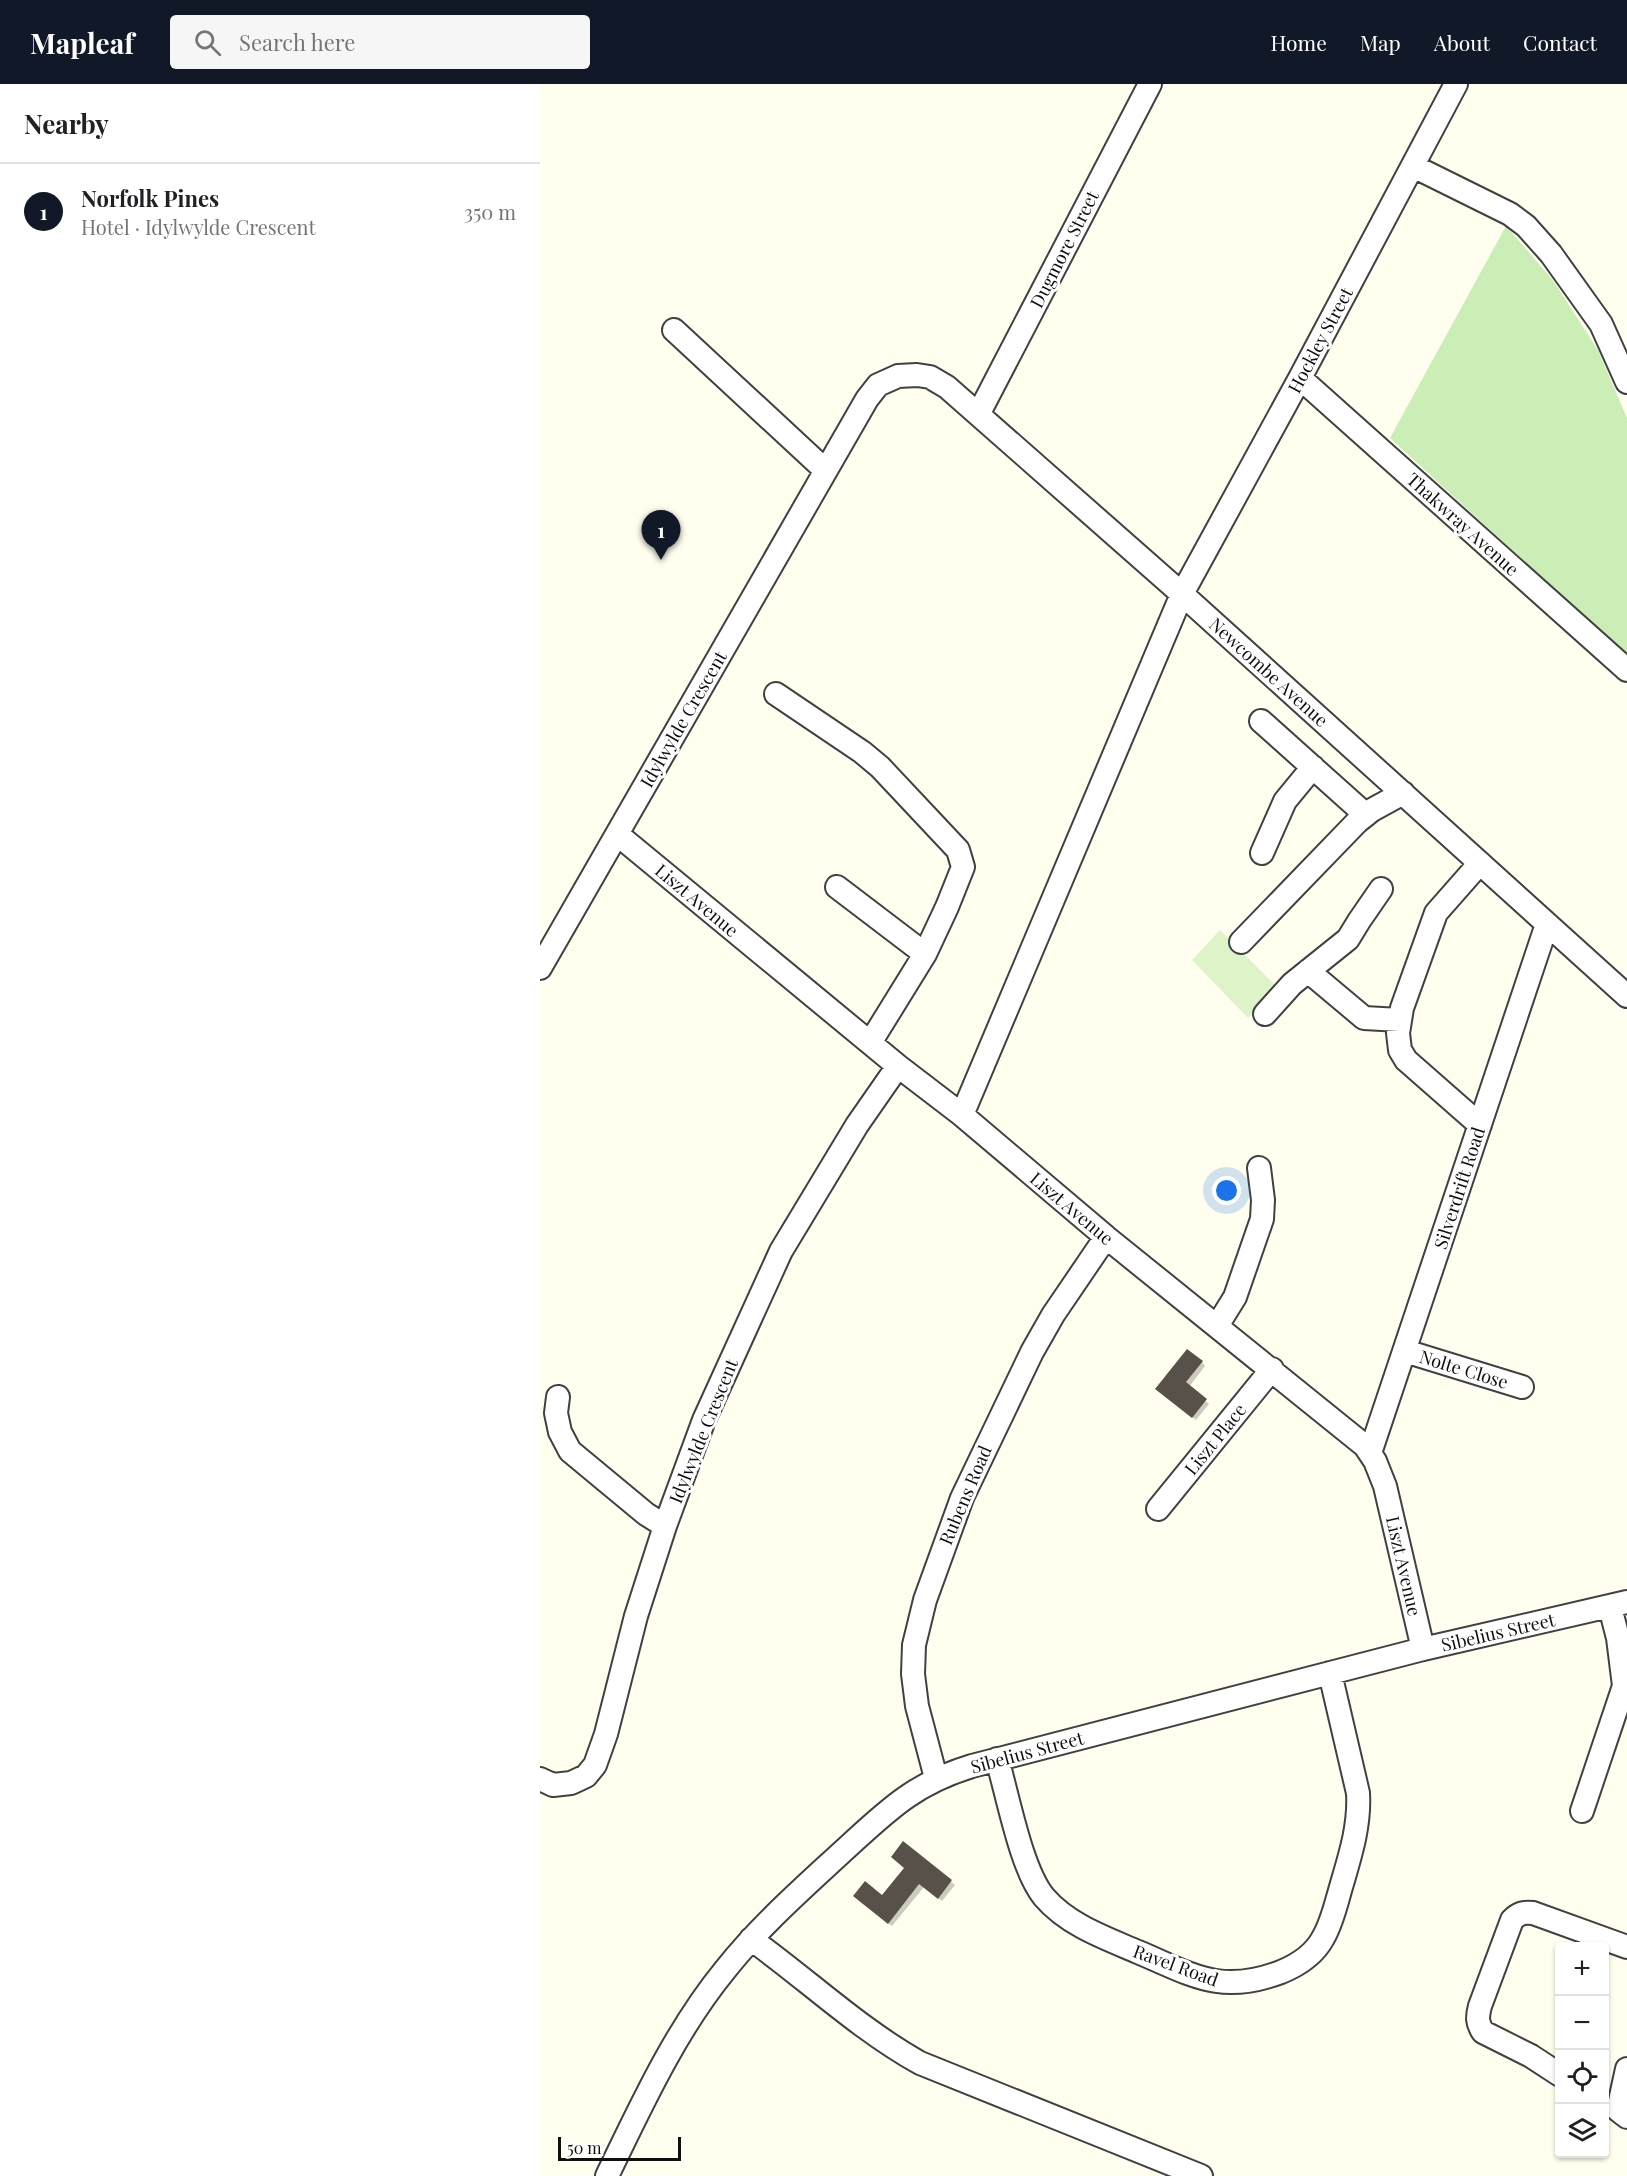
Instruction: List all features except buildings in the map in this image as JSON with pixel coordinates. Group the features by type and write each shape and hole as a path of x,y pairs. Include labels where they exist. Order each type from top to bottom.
{"street":[{"name":"Dugmore Street","path":"978,414 1150,84"},
{"name":"Hockley Street","path":"962,1115 1182,594 1456,84"},
{"path":"1413,166 1510,214 1526,226 1551,254 1601,324 1627,382"},
{"path":"674,330 825,471"},
{"name":"Newcombe Avenue","path":"898,376 930,377 947,387 1182,594 1627,996"},
{"name":"Idylwylde Crescent","path":"540,968 867,399 878,385 898,376"},
{"name":"Thakwray Avenue","path":"1300,378 1627,670"},
{"path":"776,694 862,752 880,767 961,855 962,874 925,954 870,1043"},
{"path":"1261,721 1366,815"},
{"path":"1262,853 1285,801 1313,767"},
{"path":"1241,942 1366,815 1403,793"},
{"name":"Liszt Avenue","path":"617,834 898,1066 962,1115 1106,1237 1359,1441 1370,1453 1378,1468 1387,1495 1423,1649"},
{"path":"1480,863 1436,913 1402,1008 1398,1033 1400,1050 1406,1060 1480,1125"},
{"path":"837,887 925,954"},
{"path":"1265,1014 1292,984 1348,939 1381,889"},
{"name":"Silverdrift Road","path":"1370,1453 1547,924"},
{"path":"1308,971 1364,1018 1400,1020"},
{"name":"Idylwylde Crescent","path":"540,1779 553,1785 571,1783 586,1776 595,1765 606,1734 636,1616 665,1526 704,1420 781,1251 857,1125 898,1066"},
{"path":"1217,1326 1235,1297 1262,1219 1263,1200 1259,1168"},
{"name":"Rubens Road","path":"936,1778 917,1706 913,1674 914,1645 927,1591 962,1498 1032,1352 1053,1315 1106,1237"},
{"name":"Nolte Close","path":"1405,1351 1522,1387"},
{"name":"Liszt Place","path":"1158,1509 1272,1369"},
{"path":"558,1396 556,1413 560,1432 570,1451 646,1514 665,1526"},
{"path":"1582,1811 1624,1686 1618,1638 1618,1604"},
{"name":"Sibelius Street","path":"607,2176 655,2082 694,2014 725,1970 751,1939 888,1810 911,1792 936,1778 997,1759 1423,1649 1618,1604"},
{"name":"Ravel Road","path":"997,1759 1027,1864 1038,1887 1053,1906 1070,1920 1093,1933 1188,1973 1225,1983 1256,1980 1294,1966 1307,1957 1319,1944 1332,1918 1354,1843 1359,1811 1358,1793 1330,1673"},
{"path":"1555,2073 1531,2056 1483,2032 1478,2026 1480,2006 1512,1920 1525,1912 1533,1913 1627,1947"},
{"path":"751,1939 793,1969 881,2039 920,2063 1200,2176"},
{"path":"1617,2110 1627,2069"}],"green space":[{"path":"1506,226 1552,279 1598,350 1627,418 1627,656 1390,438"},
{"path":"1220,930 1278,988 1248,1018 1192,960"}],"place":[{"name":"Norfolk Pines","path":"661,560"}]}
